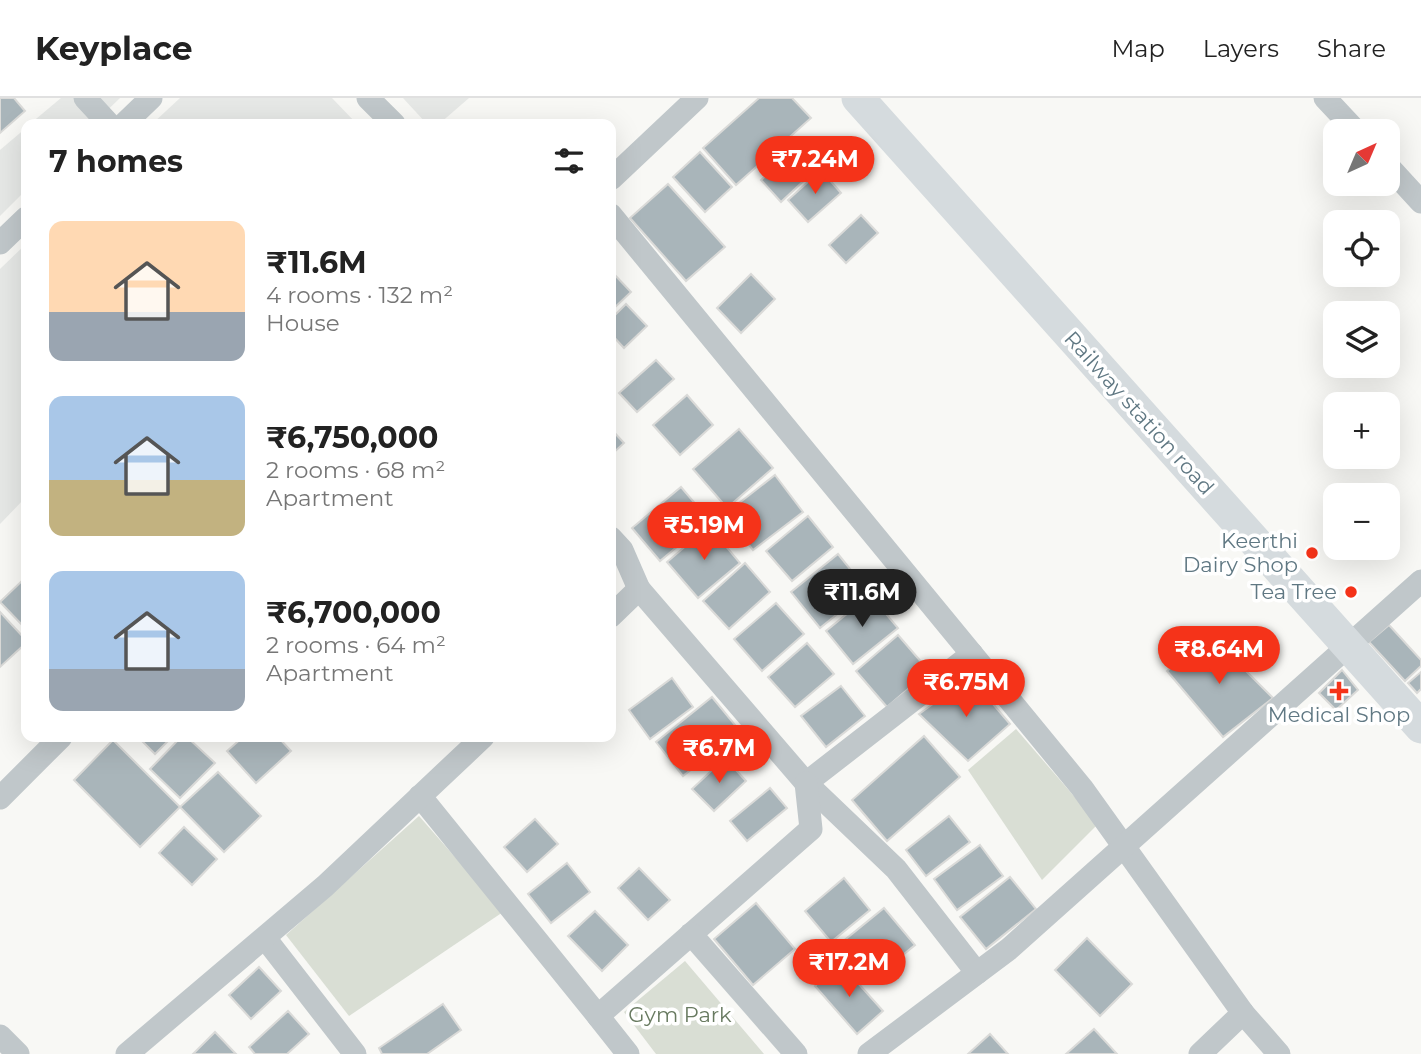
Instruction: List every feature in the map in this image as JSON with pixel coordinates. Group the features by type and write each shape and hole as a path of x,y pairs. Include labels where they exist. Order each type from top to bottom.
{"street":[{"path":"85,98 104,119"},
{"path":"129,119 151,98"},
{"path":"368,98 389,119"},
{"path":"616,174 697,98"},
{"name":"Railway station road","path":"858,98 1421,727"},
{"path":"1325,98 1345,119"},
{"path":"1400,179 1421,202"},
{"path":"616,221 1082,788 1243,1013 1279,1054"},
{"path":"0,243 21,223"},
{"path":"616,543 622,550 639,589 806,783 896,869 977,973"},
{"path":"869,1054 1009,949 1421,581"},
{"path":"616,611 639,589"},
{"path":"806,783 972,654"},
{"path":"0,798 56,742"},
{"path":"127,1054 325,886 478,742"},
{"path":"598,1016 811,829 806,783"},
{"path":"420,796 628,1054"},
{"path":"691,934 796,1054"},
{"path":"264,938 355,1054"},
{"path":"1200,1054 1243,1013"},
{"path":"0,1036 18,1054"}],"shaded area":[{"path":"61,98 120,98 98,119 36,119"},
{"path":"180,98 332,98 352,119 157,119"},
{"path":"403,98 469,98 445,119 422,119"},
{"path":"21,132 21,195 0,216 0,150"},
{"path":"21,249 21,502 0,524 0,269"}],"green space":[{"path":"1016,729 1098,824 1042,880 968,770"},
{"path":"419,816 503,912 349,1016 286,935"},
{"name":"Gym Park","path":"685,961 764,1054 656,1054 624,1012"}],"building":[{"path":"0,98 14,98 25,111 0,133"},
{"path":"759,98 792,98 811,118 736,185 703,148"},
{"path":"700,152 732,187 705,212 673,177"},
{"path":"791,153 811,174 781,202 761,180"},
{"path":"821,170 841,193 808,222 788,200"},
{"path":"668,184 725,247 686,281 630,218"},
{"path":"861,215 878,233 846,263 829,245"},
{"path":"751,274 775,299 741,333 717,308"},
{"path":"616,276 631,292 616,306"},
{"path":"626,304 647,326 624,348 616,339 616,314"},
{"path":"656,360 674,379 637,412 619,393"},
{"path":"687,395 713,425 680,455 653,425"},
{"path":"739,429 773,468 727,508 693,469"},
{"path":"616,434 624,443 616,450"},
{"path":"775,475 803,512 753,550 725,514"},
{"path":"681,487 709,520 660,561 632,528"},
{"path":"808,516 833,547 792,581 766,551"},
{"path":"709,526 740,563 698,598 667,562"},
{"path":"838,554 867,590 820,628 791,592"},
{"path":"745,563 770,592 729,629 703,601"},
{"path":"21,582 21,624 0,602"},
{"path":"870,595 898,628 853,664 826,631"},
{"path":"776,603 804,634 762,671 734,639"},
{"path":"0,612 21,635 21,648 0,667"},
{"path":"1389,625 1421,660 1421,666 1405,681 1369,642"},
{"path":"898,635 929,671 887,707 856,671"},
{"path":"1210,635 1273,698 1223,737 1167,671"},
{"path":"807,643 834,674 795,707 768,677"},
{"name":"Medical Shop","path":"1342,670 1358,690 1336,710 1319,693"},
{"path":"1421,672 1421,689 1417,693 1408,683"},
{"path":"970,677 1010,724 968,761 919,714"},
{"path":"672,678 693,707 650,739 629,710"},
{"path":"841,686 865,716 826,747 801,716"},
{"path":"712,697 740,731 683,776 656,742"},
{"path":"924,736 960,777 887,841 852,800"},
{"path":"111,742 115,742 180,807 140,847 74,780"},
{"path":"143,742 167,742 155,754"},
{"path":"176,742 192,742 215,763 180,798 150,769"},
{"path":"237,742 283,742 291,751 256,783 227,751"},
{"path":"725,758 746,781 714,811 692,789"},
{"path":"218,772 261,816 224,852 180,807"},
{"path":"770,788 787,808 747,841 730,821"},
{"path":"949,816 970,842 926,876 906,850"},
{"path":"535,819 558,844 527,872 504,847"},
{"path":"184,827 217,859 192,885 159,853"},
{"path":"980,845 1003,876 957,910 934,879"},
{"path":"567,863 590,892 551,923 528,894"},
{"path":"639,868 670,900 648,920 618,888"},
{"path":"1010,877 1036,909 986,949 960,917"},
{"path":"844,878 870,910 831,942 805,911"},
{"path":"756,903 795,949 753,985 714,939"},
{"path":"884,908 915,945 872,980 841,943"},
{"path":"595,911 628,945 602,971 568,936"},
{"path":"1087,938 1132,984 1100,1016 1055,970"},
{"path":"840,963 883,1011 857,1034 815,986"},
{"path":"259,967 281,991 251,1019 229,995"},
{"path":"443,1004 461,1030 427,1054 382,1054 379,1048"},
{"path":"288,1011 309,1034 287,1054 255,1054 249,1047"},
{"path":"1094,1029 1117,1054 1066,1054"},
{"path":"215,1032 236,1054 193,1054"},
{"path":"990,1034 1008,1054 968,1054"}],"place":[{"name":"Keerthi Dairy Shop","path":"1312,553"},
{"name":"Tea Tree","path":"1351,592"},
{"name":"Medical Shop","path":"1339,691"}]}
